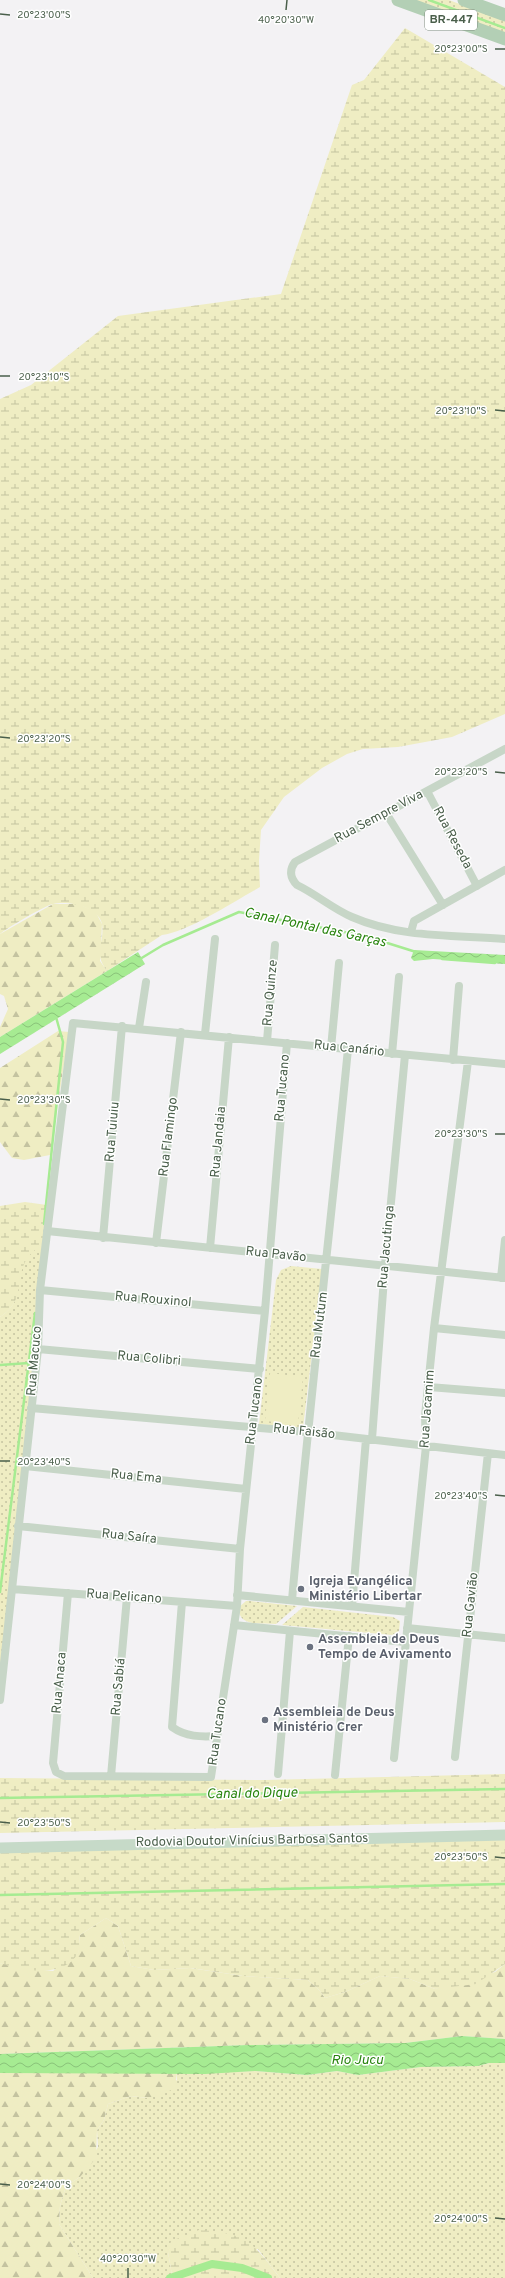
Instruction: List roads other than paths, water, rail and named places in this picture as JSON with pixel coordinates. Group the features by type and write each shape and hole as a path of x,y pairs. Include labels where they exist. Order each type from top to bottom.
{"main road":[{"name":"BR-447","path":"398,0 505,40"},
{"name":"BR-447","path":"464,0 505,15"},
{"name":"Rodovia Doutor Vinícius Barbosa Santos","path":"0,1848 505,1835"}],"street":[{"name":"Rua Sempre Viva","path":"411,932 384,929 351,917 297,885 291,875 291,868 295,862 505,749"},
{"name":"Rua Reseda","path":"426,791 477,886"},
{"path":"386,813 443,905"},
{"path":"505,870 414,921 411,932 505,939"},
{"path":"205,1034 215,939"},
{"name":"Rua Quinze","path":"267,1041 275,945"},
{"path":"331,1048 339,963"},
{"path":"392,1054 399,977"},
{"path":"139,1028 146,982"},
{"path":"452,1060 458,986"},
{"name":"Rua Canário","path":"73,1023 122,1026 331,1048 505,1064"},
{"name":"Rua Macuco","path":"0,1700 38,1349 40,1290 73,1023"},
{"name":"Rua Tuiuiu","path":"104,1238 122,1026"},
{"name":"Rua Flamingo","path":"156,1243 181,1032"},
{"name":"Rua Jandaia","path":"210,1248 229,1037"},
{"name":"Rua Tucano","path":"111,1776 211,1777 237,1606 240,1548 252,1427 266,1310 269,1255 287,1043"},
{"name":"Rua Mutum","path":"292,1600 307,1432 328,1261 348,1049"},
{"name":"Rua Jacutinga","path":"352,1606 405,1055"},
{"name":"Rua Jacamim","path":"394,1758 426,1446 424,1430 440,1271 468,1061"},
{"name":"Rua Pavão","path":"47,1230 104,1238 503,1278"},
{"path":"503,1278 505,1240"},
{"name":"Rua Rouxinol","path":"40,1290 266,1310"},
{"path":"434,1328 505,1335"},
{"name":"Rua Colibri","path":"38,1349 260,1370"},
{"path":"429,1387 505,1393"},
{"name":"Rua Faisão","path":"31,1408 307,1432 505,1455"},
{"name":"Rua Gavião","path":"455,1757 488,1453"},
{"name":"Rua Ema","path":"25,1466 246,1489"},
{"name":"Rua Saíra","path":"18,1526 240,1548"},
{"name":"Rua Pelicano","path":"12,1589 237,1606"},
{"name":"Rua Anaca","path":"68,1593 52,1763 56,1772 64,1776 111,1776"},
{"path":"237,1595 408,1612"},
{"name":"Rua Sabiá","path":"111,1776 127,1597"},
{"path":"182,1602 172,1727 178,1732 199,1738 217,1736"},
{"path":"234,1625 405,1642"},
{"path":"407,1628 505,1638"},
{"path":"278,1774 290,1630"},
{"path":"335,1775 349,1636"}],"water":[{"path":"414,950 505,955 505,964 433,959 414,961 411,958"},
{"path":"138,952 145,964 0,1054 0,1037"},
{"name":"Rio Jucu","path":"462,2036 505,2039 505,2063 489,2063 478,2066 421,2067 358,2075 337,2071 307,2075 255,2071 205,2074 0,2073 0,2054 248,2045 405,2043"}],"waterway":[{"path":"429,0 505,28"},
{"name":"Canal Pontal das Garças","path":"140,959 163,945 239,912 365,936 416,952"},
{"name":"Canal Pontal das Garças","path":"442,959 495,963"},
{"path":"44,1224 63,1042 56,1017"},
{"path":"0,1592 35,1313"},
{"path":"0,1365 29,1363"},
{"name":"Canal do Dique","path":"0,1798 505,1789"},
{"path":"0,1895 505,1884"},
{"path":"170,2278 212,2264 242,2268 268,2278"}],"place":[{"name":"Igreja Evangélica Ministério Libertar","path":"301,1589"},
{"name":"Assembleia de Deus Tempo de Avivamento","path":"310,1647"},
{"name":"Assembleia de Deus Ministério Crer","path":"265,1720"}]}
